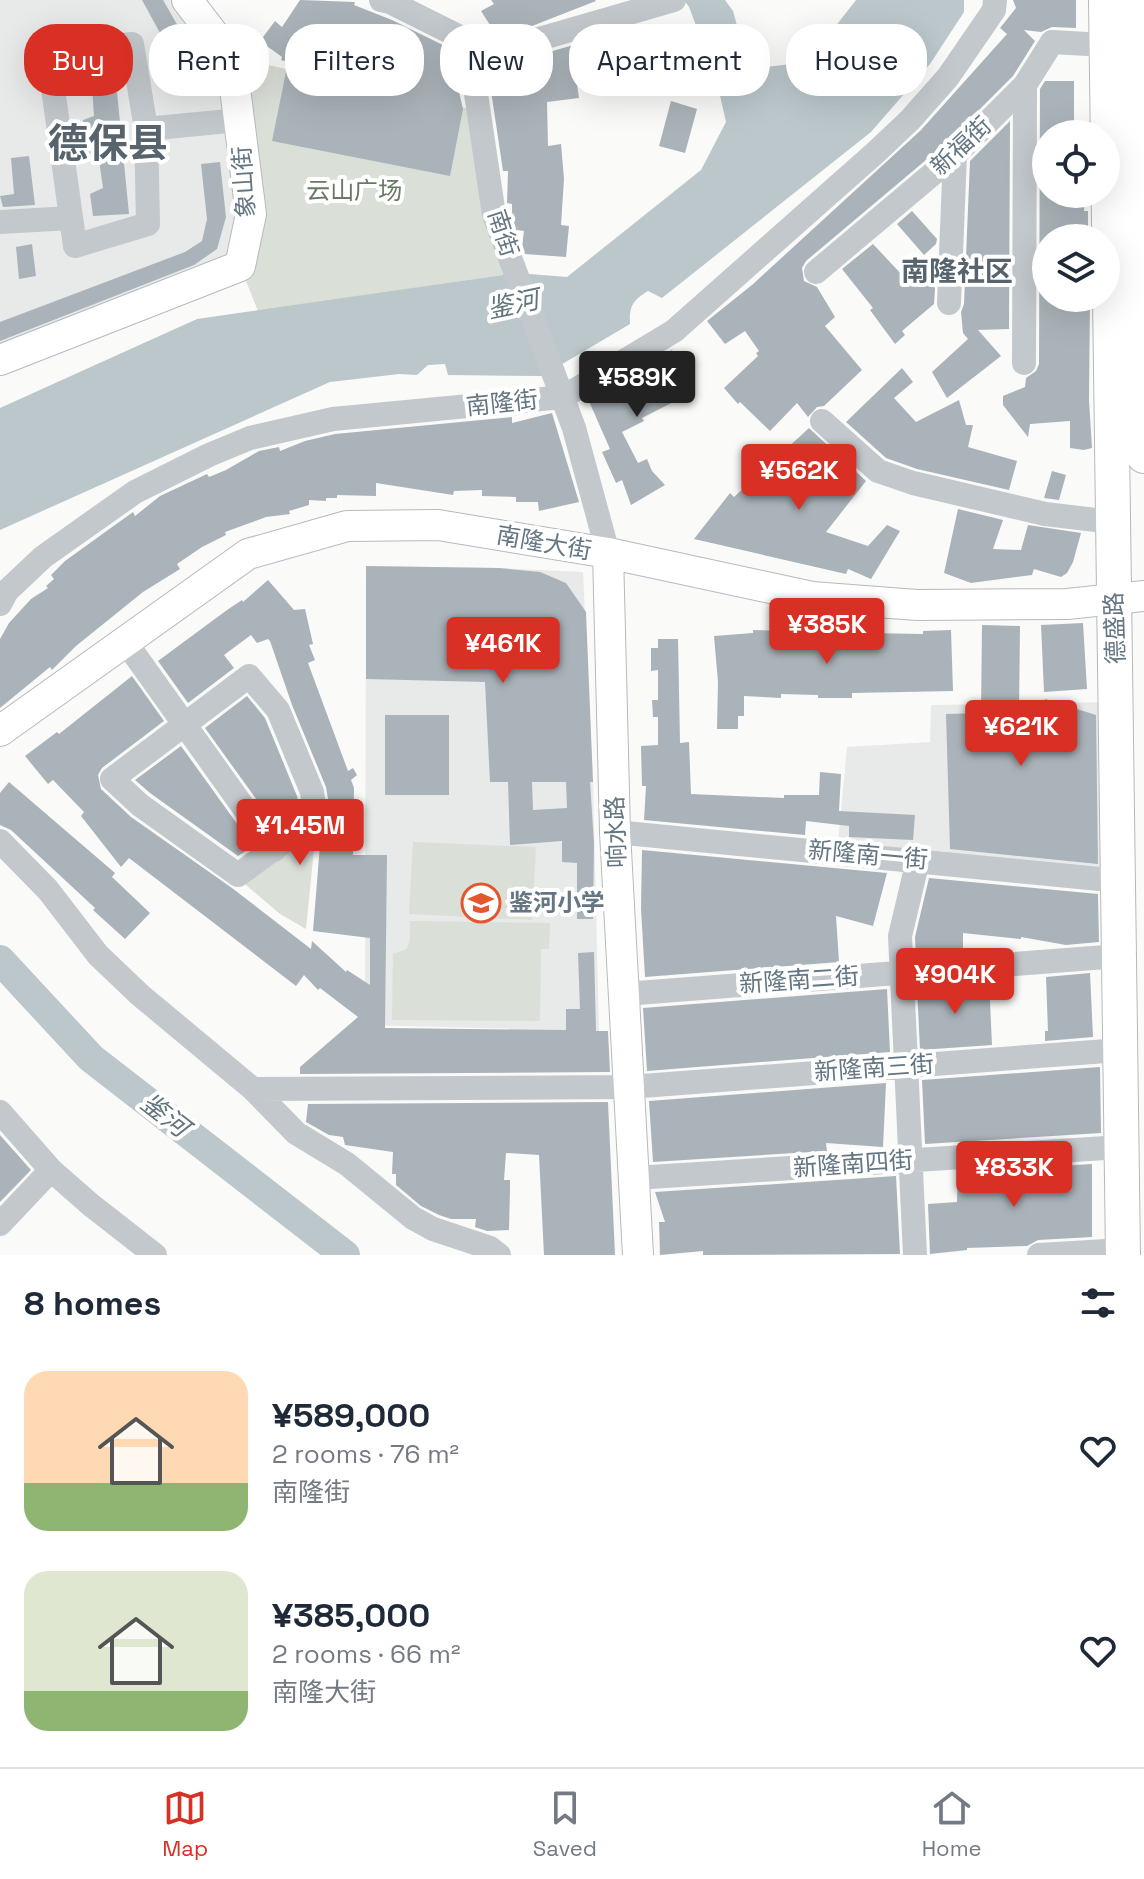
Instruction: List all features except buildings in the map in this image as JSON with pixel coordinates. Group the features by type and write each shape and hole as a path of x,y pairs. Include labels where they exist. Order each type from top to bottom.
{"highway":[{"name":"德盛路","path":"1106,0 1130,46 1113,522 1129,597 1119,956 1123,1253"},
{"path":"1138,0 1130,46 1144,456"}],"main road":[{"name":"象山街","path":"0,360 240,266 251,214 231,57 187,0"},
{"name":"南隆大街","path":"0,731 248,554 347,526 438,525 608,553 827,598 917,605 1067,604 1129,597"},
{"name":"响水路","path":"608,553 615,832 638,1255"}],"street":[{"name":"南街","path":"381,0 440,27"},
{"path":"553,35 674,0"},
{"name":"南隆街","path":"0,604 7,591 43,557 135,492 250,438 333,419 563,397 674,331 910,120 948,77 994,10 995,0"},
{"name":"新福街","path":"816,272 955,155 1025,85 1052,42 1130,46"},
{"path":"132,44 146,129 148,224 75,246 71,218 48,53 132,44"},
{"path":"1024,363 1025,85"},
{"name":"南街","path":"476,96 494,215 574,428 608,553"},
{"path":"146,129 239,120"},
{"path":"949,303 955,155"},
{"path":"0,222 71,218"},
{"path":"822,421 878,471 913,483 1045,514 1113,522"},
{"path":"125,641 274,850"},
{"path":"249,676 278,710 312,792 316,818 238,875 140,805 112,779 185,724 249,676"},
{"name":"新隆南一街","path":"615,832 1120,881"},
{"path":"0,841 48,890 98,955 140,995 253,1089 296,1133 347,1164 413,1218 433,1229 490,1248 499,1255"},
{"path":"915,1255 900,936 918,860"},
{"name":"新隆南二街","path":"624,994 1119,956"},
{"name":"新隆南三街","path":"253,1089 629,1087 1120,1050"},
{"path":"0,1112 51,1170 155,1255"},
{"name":"新隆南四街","path":"634,1178 1121,1147"},
{"path":"5,1208 51,1170"},
{"path":"1039,1255 1123,1253"}],"shaded area":[{"path":"0,0 187,0 206,24 149,24 149,96 236,96 251,214 231,269 0,360"},
{"name":"鉴河小学","path":"366,566 583,572 593,782 599,1031 365,1025"},
{"path":"1109,702 1111,872 838,843 847,747 930,742 931,705"}],"green space":[{"name":"云山广场","path":"269,65 285,69 285,96 410,96 479,111 517,273 258,311 240,266 233,96 269,96"},
{"path":"316,829 306,929 280,914 246,885 248,878"},
{"path":"413,842 536,847 532,920 409,914"},
{"path":"410,921 550,923 549,949 541,949 540,1021 392,1020 393,954 407,949"}],"water":[{"path":"684,0 725,0 733,11 737,24 695,24"},
{"path":"856,0 964,0 964,12 927,67 927,24 837,24"},
{"path":"786,65 786,96 902,96 871,132 662,298 648,291 639,297 631,308 630,324 542,376 448,375 445,364 428,365 417,375 399,374 330,382 0,530 0,408 197,319 517,273 567,277 701,170 726,122 720,96 770,96 770,66"}],"waterway":[{"name":"鉴河","path":"0,960 91,1058 345,1255"}],"place":[{"name":"鉴河小学","path":"481,903"}],"district":[{"name":"德保县","path":"108,143"},
{"name":"南隆社区","path":"957,271"}]}
